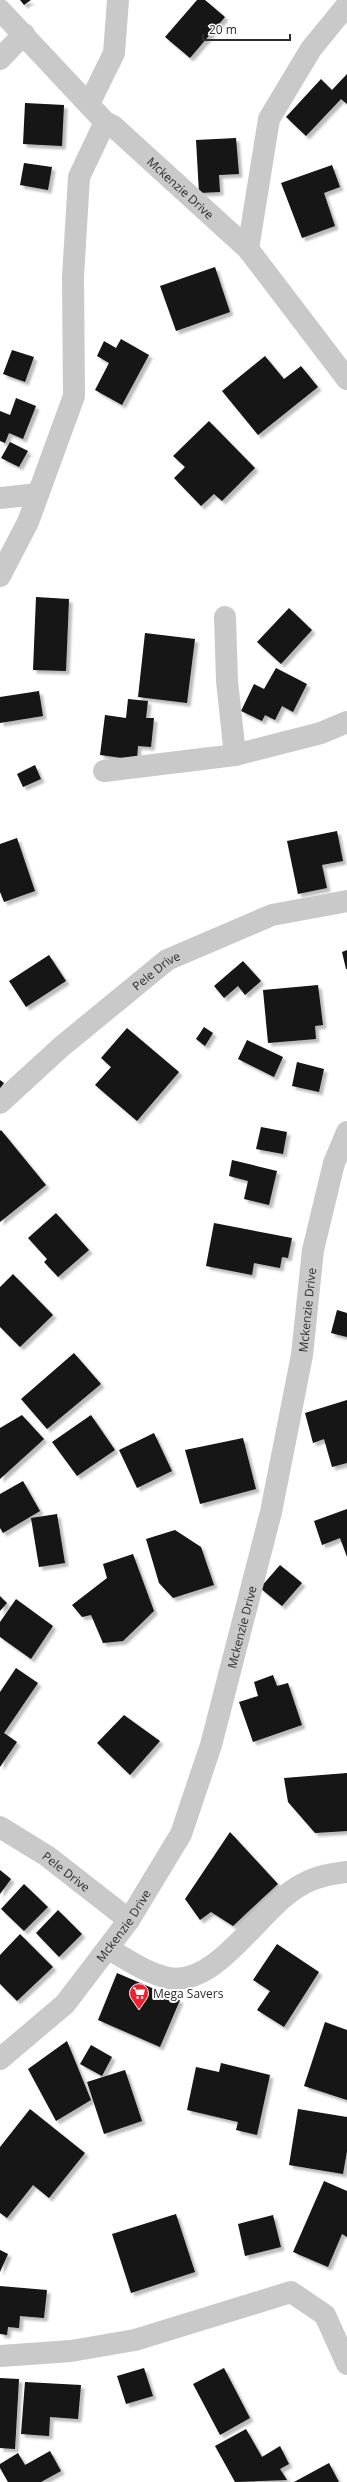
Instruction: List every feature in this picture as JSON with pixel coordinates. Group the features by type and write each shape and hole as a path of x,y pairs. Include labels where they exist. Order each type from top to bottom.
{"street":[{"path":"90,104 114,53 118,0"},
{"path":"248,249 269,119 311,49 347,5"},
{"name":"Mckenzie Drive","path":"0,10 90,104 105,122 113,126 248,249 344,370"},
{"path":"0,59 24,34"},
{"path":"0,576 28,522 74,396 73,277 79,177 105,122"},
{"path":"0,498 38,494"},
{"path":"225,617 227,681 235,755"},
{"path":"104,771 235,755 320,733 347,722"},
{"name":"Pele Drive","path":"0,1103 61,1047 167,960 272,914 347,901"},
{"name":"Mckenzie Drive","path":"0,2059 65,2004 109,1949 129,1920 181,1834 211,1745 271,1512 302,1356 313,1250 334,1164 347,1132"},
{"name":"Pele Drive","path":"0,1827 47,1856 129,1920"},
{"path":"109,1949 153,1973 171,1978 189,1978 206,1970 220,1959 282,1897 302,1884 325,1875 347,1872"},
{"path":"0,2356 71,2351 135,2340 291,2292 325,2315 347,2364"}],"building":[{"path":"20,0 31,0 24,5"},
{"path":"197,0 205,0 225,17 190,58 165,37"},
{"path":"347,74 347,104 341,99 306,136 286,117 321,79 332,90"},
{"path":"25,103 64,105 62,146 23,144"},
{"path":"236,138 239,174 219,175 220,192 199,193 196,140"},
{"path":"24,163 52,167 48,190 20,185"},
{"path":"332,165 340,187 324,193 335,226 302,238 281,183"},
{"path":"215,267 230,312 176,331 160,286"},
{"path":"121,339 149,355 122,405 95,390 109,363 97,356 104,341 116,348"},
{"path":"12,350 34,357 25,382 3,374"},
{"path":"265,356 284,379 301,366 318,387 258,435 222,391"},
{"path":"16,398 36,406 23,439 9,433 5,443 0,441 0,411 10,415"},
{"path":"209,421 255,468 222,501 214,494 201,506 174,478 185,467 173,456"},
{"path":"10,442 28,451 19,467 1,458"},
{"path":"36,597 69,599 66,671 33,670"},
{"path":"289,608 312,630 281,664 257,642"},
{"path":"145,633 195,639 187,703 138,697"},
{"path":"276,668 307,684 293,712 282,706 275,720 265,715 262,721 241,711 254,684 264,689"},
{"path":"39,691 43,716 0,723 0,697"},
{"path":"128,699 148,701 146,718 154,718 151,747 138,746 137,760 100,755 105,715 126,718"},
{"path":"35,765 41,779 23,787 17,774"},
{"path":"337,831 343,861 322,865 327,888 298,894 287,841"},
{"path":"17,838 35,891 4,902 0,892 0,844"},
{"path":"347,950 347,969 346,969 342,952"},
{"path":"49,955 66,981 26,1007 9,981"},
{"path":"243,961 261,981 245,995 238,986 224,998 214,986"},
{"path":"318,985 323,1025 315,1026 316,1039 268,1043 263,990"},
{"path":"204,1027 213,1033 205,1046 196,1039"},
{"path":"127,1028 179,1072 137,1121 95,1085 111,1067 101,1058"},
{"path":"247,1040 283,1057 274,1077 238,1059"},
{"path":"297,1062 324,1069 319,1092 292,1086"},
{"path":"0,1080 4,1083 0,1089"},
{"path":"261,1127 287,1132 283,1154 256,1149"},
{"path":"1,1130 46,1185 0,1222 0,1131"},
{"path":"232,1160 277,1171 269,1205 244,1199 248,1181 229,1176"},
{"path":"56,1213 89,1250 58,1277 44,1262 47,1259 28,1238"},
{"path":"214,1223 292,1238 288,1258 282,1257 280,1268 254,1263 252,1275 206,1266"},
{"path":"13,1274 53,1315 20,1347 0,1327 0,1287"},
{"path":"337,1310 347,1313 347,1337 331,1333"},
{"path":"74,1353 101,1384 47,1429 21,1399"},
{"path":"347,1400 347,1463 332,1467 324,1439 313,1443 305,1413"},
{"path":"22,1415 44,1439 0,1479 0,1428"},
{"path":"91,1415 115,1450 77,1476 52,1442"},
{"path":"154,1433 172,1471 137,1488 119,1450"},
{"path":"243,1438 256,1489 200,1504 185,1450"},
{"path":"23,1481 40,1511 3,1533 0,1528 0,1494"},
{"path":"347,1509 347,1557 340,1538 322,1545 314,1521"},
{"path":"57,1514 65,1563 39,1567 31,1518"},
{"path":"175,1530 201,1547 214,1585 173,1598 159,1583 146,1539"},
{"path":"133,1554 154,1611 123,1641 103,1643 91,1615 82,1617 72,1605 107,1578 103,1564"},
{"path":"280,1565 302,1583 282,1606 260,1588"},
{"path":"0,1596 7,1603 0,1611"},
{"path":"16,1599 53,1626 31,1659 0,1637 0,1622"},
{"path":"16,1668 38,1683 4,1733 17,1742 0,1767 0,1692"},
{"path":"273,1675 277,1686 288,1683 302,1725 253,1742 239,1702 258,1696 254,1682"},
{"path":"124,1715 160,1741 130,1775 97,1743"},
{"path":"347,1773 347,1831 315,1833 288,1802 284,1778"},
{"path":"230,1832 278,1884 233,1926 211,1912 200,1920 185,1899"},
{"path":"0,1870 11,1879 0,1894"},
{"path":"24,1884 48,1907 24,1931 1,1909"},
{"path":"58,1910 82,1934 59,1957 36,1933"},
{"path":"20,1934 53,1967 17,2001 0,1984 0,1955"},
{"path":"277,1944 319,1972 284,2027 257,2010 270,1991 253,1980"},
{"name":"Mega Savers","path":"117,1973 180,2000 160,2047 98,2020"},
{"path":"325,2022 347,2030 347,2100 304,2086"},
{"path":"67,2041 91,2100 56,2121 28,2069"},
{"path":"91,2045 112,2057 102,2076 80,2064"},
{"path":"221,2063 270,2075 257,2135 236,2130 238,2122 187,2110 196,2067 219,2072"},
{"path":"125,2070 142,2121 104,2134 87,2082"},
{"path":"30,2109 85,2153 49,2198 33,2185 7,2218 0,2213 0,2147"},
{"path":"298,2109 347,2117 347,2151 343,2174 289,2165"},
{"path":"324,2181 347,2191 347,2237 342,2234 328,2267 293,2252"},
{"path":"176,2214 195,2272 131,2293 112,2234"},
{"path":"273,2215 281,2247 245,2256 238,2224"},
{"path":"0,2250 8,2254 0,2272"},
{"path":"0,2286 47,2290 44,2318 20,2316 19,2328 8,2327 7,2335 0,2334"},
{"path":"144,2368 153,2396 126,2404 117,2376"},
{"path":"224,2368 250,2418 220,2435 193,2384"},
{"path":"0,2378 19,2379 15,2449 0,2448"},
{"path":"25,2382 81,2385 78,2419 50,2417 49,2436 21,2434"},
{"path":"246,2429 262,2457 280,2446 289,2464 280,2469 287,2480 235,2482 215,2446"},
{"path":"50,2451 61,2471 41,2482 8,2482 0,2468 0,2464 18,2453 25,2465"},
{"path":"329,2463 339,2482 294,2482"}],"place":[{"name":"Mega Savers","path":"139,2010"}]}
